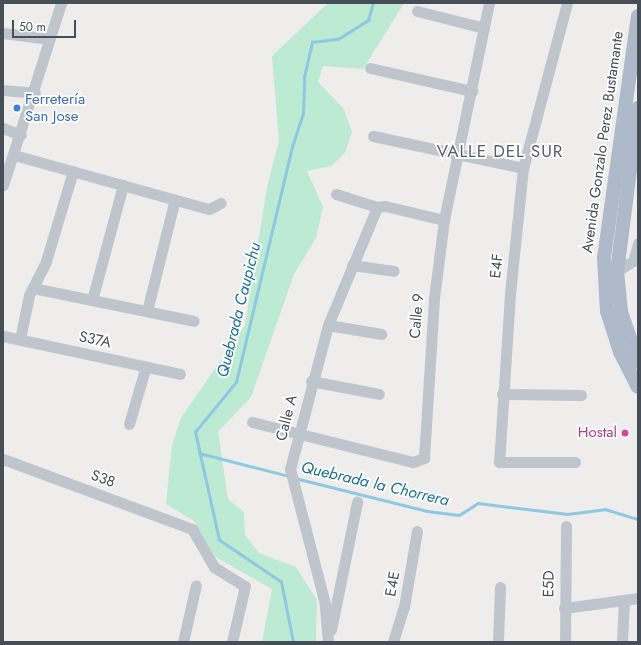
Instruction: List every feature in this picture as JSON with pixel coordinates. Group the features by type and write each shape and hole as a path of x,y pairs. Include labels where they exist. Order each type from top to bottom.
{"main road":[{"name":"Avenida Gonzalo Perez Bustamante","path":"638,16 604,258 607,311 620,352 638,387"},
{"name":"Avenida Gonzalo Perez Bustamante","path":"638,108 618,271 621,312 638,362"}],"street":[{"path":"3,185 6,168 14,155 35,93 61,3"},
{"name":"Calle 9","path":"252,422 298,436 413,462 424,458 430,336 444,220 459,154 489,3"},
{"name":"E4F","path":"567,3 523,168 502,394 499,462 575,462"},
{"path":"417,11 484,28"},
{"path":"3,33 50,39"},
{"path":"370,68 472,91"},
{"path":"3,90 35,93"},
{"path":"3,128 21,134"},
{"path":"373,136 523,168"},
{"path":"14,155 209,209 221,203"},
{"path":"20,339 33,288 46,261 73,171"},
{"path":"92,300 123,185"},
{"path":"336,194 377,207 385,206 444,220"},
{"path":"147,311 175,199"},
{"name":"Calle A","path":"328,641 325,604 290,478 311,381 328,325 377,207"},
{"path":"618,271 633,261 638,243"},
{"path":"352,265 394,271"},
{"path":"33,288 194,321"},
{"path":"328,325 381,334"},
{"name":"S37A","path":"3,336 180,374"},
{"path":"130,424 146,366"},
{"path":"311,381 379,394"},
{"path":"502,394 581,395"},
{"name":"S38","path":"3,459 192,529 214,567 245,586 232,642"},
{"path":"328,641 357,502"},
{"name":"E5D","path":"565,642 564,608 566,526"},
{"name":"E4E","path":"393,642 404,608 417,531"},
{"path":"183,642 196,586"},
{"path":"498,642 500,587"},
{"path":"564,608 638,598"},
{"path":"622,642 624,600"}],"green space":[{"path":"328,3 404,3 363,69 323,66 318,82 344,109 352,132 345,153 331,166 307,171 323,207 316,238 294,274 251,397 218,432 228,499 244,512 245,535 259,553 296,567 317,600 316,642 262,642 272,589 214,556 194,521 166,504 172,445 181,418 245,325 267,187 279,141 272,56"}],"waterway":[{"name":"Quebrada Caupichu","path":"293,642 281,582 219,540 195,432 236,382 292,147 303,114 304,77 312,42 338,39 368,20 373,3"},
{"name":"Quebrada la Chorrera","path":"199,453 289,476"},
{"name":"Quebrada la Chorrera","path":"295,478 427,511 459,515 478,503 567,514 605,509 638,519"}],"place":[{"name":"Ferretería San Jose","path":"17,108"},
{"name":"Hostal","path":"625,433"}],"district":[{"name":"VALLE DEL SUR","path":"500,152"}]}
